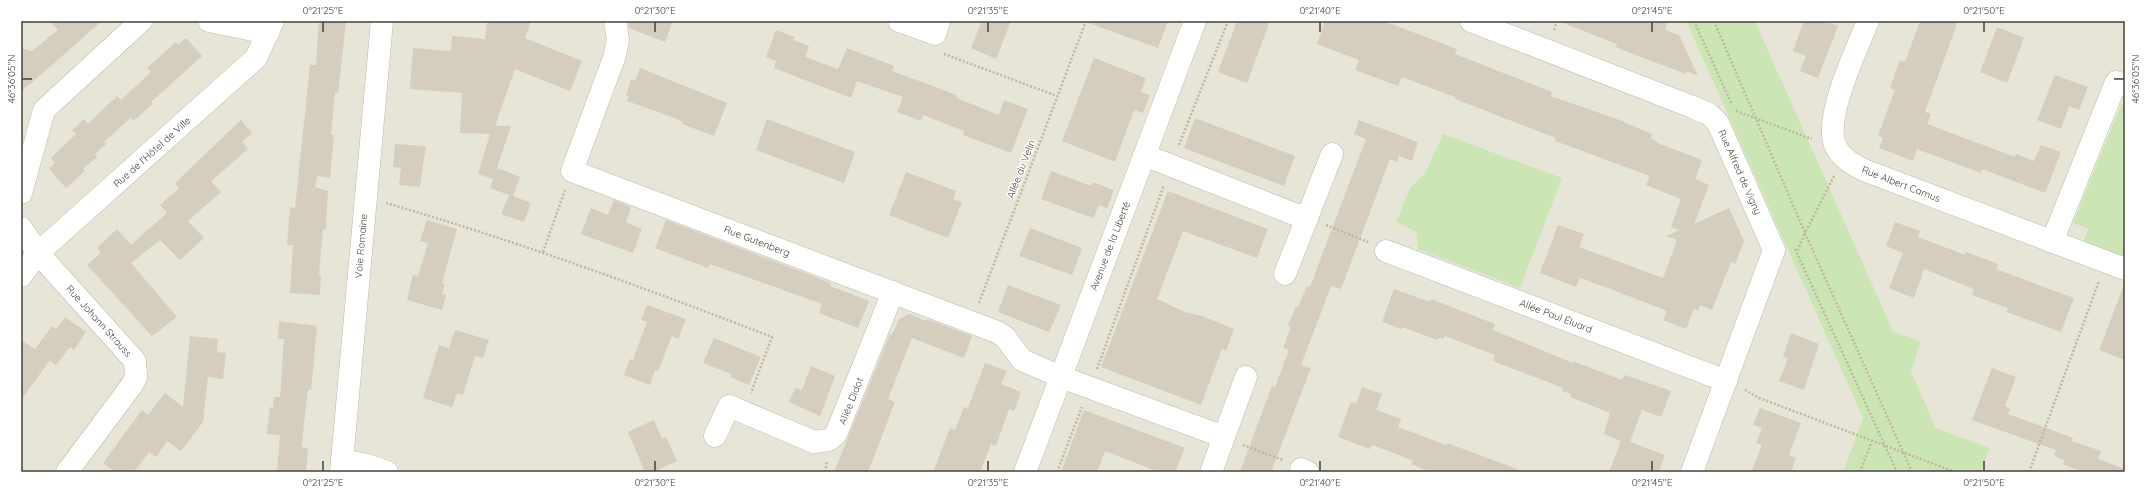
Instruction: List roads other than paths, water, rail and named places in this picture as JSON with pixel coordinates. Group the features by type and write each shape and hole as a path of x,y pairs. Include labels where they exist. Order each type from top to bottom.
{"street":[{"path":"21,193 44,110 140,21"},
{"path":"209,21 271,27"},
{"name":"Voie Romaine","path":"342,466 382,21"},
{"path":"899,21 937,28"},
{"name":"Avenue de la Liberté","path":"1025,472 1195,21"},
{"name":"Rue Alfred de Vigny","path":"1471,21 1690,106 1709,114 1718,123 1774,250 1692,472"},
{"name":"Rue Albert Camus","path":"1868,21 1834,112 1832,135 1840,152 1852,165 2116,266"},
{"name":"Rue de l'Hôtel de Ville","path":"21,276 38,253 256,58 271,27"},
{"name":"Rue Gutenberg","path":"616,31 614,58 572,171 972,322 1005,337 1022,360 1061,377 1224,437"},
{"path":"2052,242 2116,82 2125,85"},
{"path":"1285,274 1332,154"},
{"path":"1144,155 1307,218"},
{"name":"Rue Johann Strauss","path":"21,228 38,253 135,361 136,377 132,385 68,472"},
{"name":"Allée Paul Éluard","path":"1386,251 1726,381"},
{"name":"Allée Didot","path":"715,436 729,406 814,442 829,440 836,434 893,292"},
{"path":"1211,472 1246,377"},
{"path":"342,466 367,465 387,472"}]}
